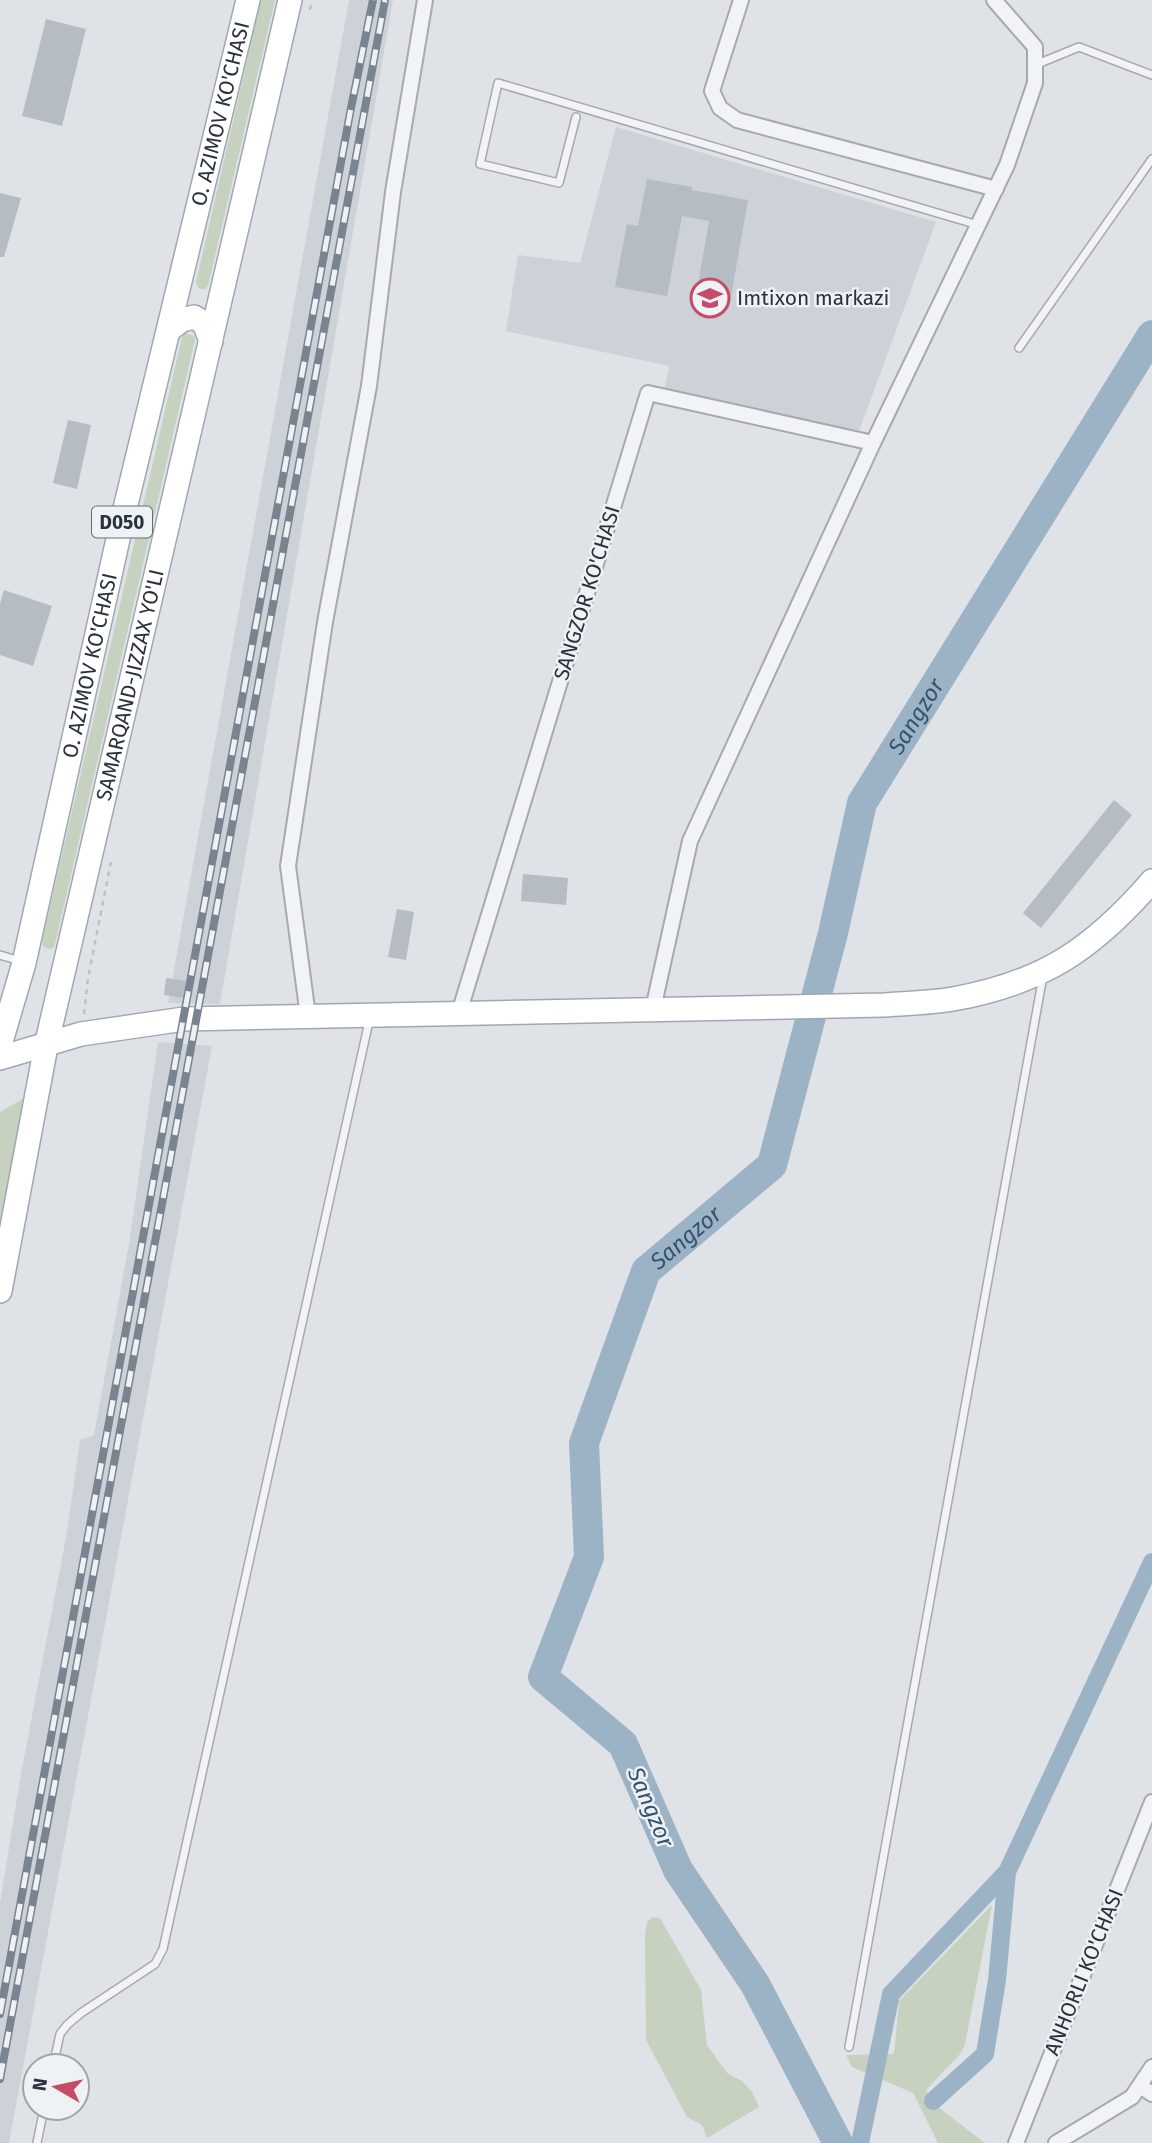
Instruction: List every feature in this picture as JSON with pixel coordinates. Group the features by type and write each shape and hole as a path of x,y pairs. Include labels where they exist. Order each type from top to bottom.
{"main road":[{"name":"O. AZIMOV KO'CHASI","path":"0,1045 24,962 122,521 248,0"},
{"name":"SAMARQAND-JIZZAX YO'LI","path":"0,1291 46,1046 290,0"},
{"path":"169,330 182,320 194,317 204,323 211,341"},
{"path":"0,1058 81,1034 184,1019 884,1005 950,999 997,988 1043,972 1081,949 1110,925 1152,881"}],"street":[{"path":"308,1016 288,866 326,622 369,386 393,192 425,0"},
{"path":"741,0 712,91 720,108 737,120 996,189"},
{"path":"653,1009 690,841 873,443 1007,165 1035,83 1035,47 994,0"},
{"name":"SANGZOR KO'CHASI","path":"459,1013 648,393 873,443"},
{"name":"ANHORLI KO'CHASI","path":"1016,2143 1152,1802"},
{"path":"1056,2143 1146,2090 1152,2067"}],"lane":[{"path":"1035,65 1079,47 1152,75"},
{"path":"576,117 559,183 480,164 498,83 978,225"},
{"path":"1019,348 1152,159"},
{"path":"0,955 24,962"},
{"path":"849,2046 1043,972"},
{"path":"56,2052 60,2034 67,2025 80,2013 155,1964 163,1949 370,1014"},
{"path":"37,2143 41,2122"}],"shaded area":[{"path":"349,0 393,0 220,1004 168,1003"},
{"name":"Imtixon markazi","path":"616,127 936,222 859,431 664,391 669,366 506,331 518,255 580,263"},
{"path":"158,1042 212,1046 26,2052 21,2052 21,2078 9,2143 0,2143 0,1903 21,1774 67,1532 80,1440 94,1435 129,1244"}],"green space":[{"path":"261,0 275,0 208,286 202,289 196,282"},
{"path":"185,333 194,336 195,340 55,944 48,949 43,946 42,941"},
{"path":"26,1097 0,1233 0,1112"},
{"path":"992,1905 965,2044 961,2053 926,2090 938,2107 985,2143 938,2143 913,2093 852,2067 846,2055 894,2054 899,2001"},
{"path":"653,1917 660,1918 701,1990 707,2045 727,2073 742,2081 752,2092 759,2107 707,2138 702,2125 687,2117 646,2040 645,1935 647,1922"}],"building":[{"path":"46,19 86,29 62,126 22,116"},
{"path":"647,179 748,200 729,308 695,302 709,221 682,216 667,296 615,287 627,224 638,226"},
{"path":"0,193 21,198 4,257 0,257"},
{"path":"68,420 91,425 77,489 53,483"},
{"path":"4,590 52,606 33,666 0,655 0,604"},
{"path":"1114,800 1132,815 1041,928 1023,913"},
{"path":"523,874 568,878 566,905 521,901"},
{"path":"397,909 414,912 406,960 388,957"},
{"path":"166,978 186,981 183,998 164,995"}],"waterway":[{"name":"Sangzor","path":"838,2143 755,1984 678,1870 623,1744 543,1677 589,1557 584,1443 646,1271 772,1165 833,933 862,803 1152,335"},
{"path":"860,2143 891,1994 1007,1872 1152,1562"},
{"path":"933,2101 985,2054 997,1980 1007,1872"}],"railway":[{"path":"0,2014 373,0"},
{"path":"0,2079 385,0"}],"place":[{"name":"Imtixon markazi","path":"710,298"}]}
